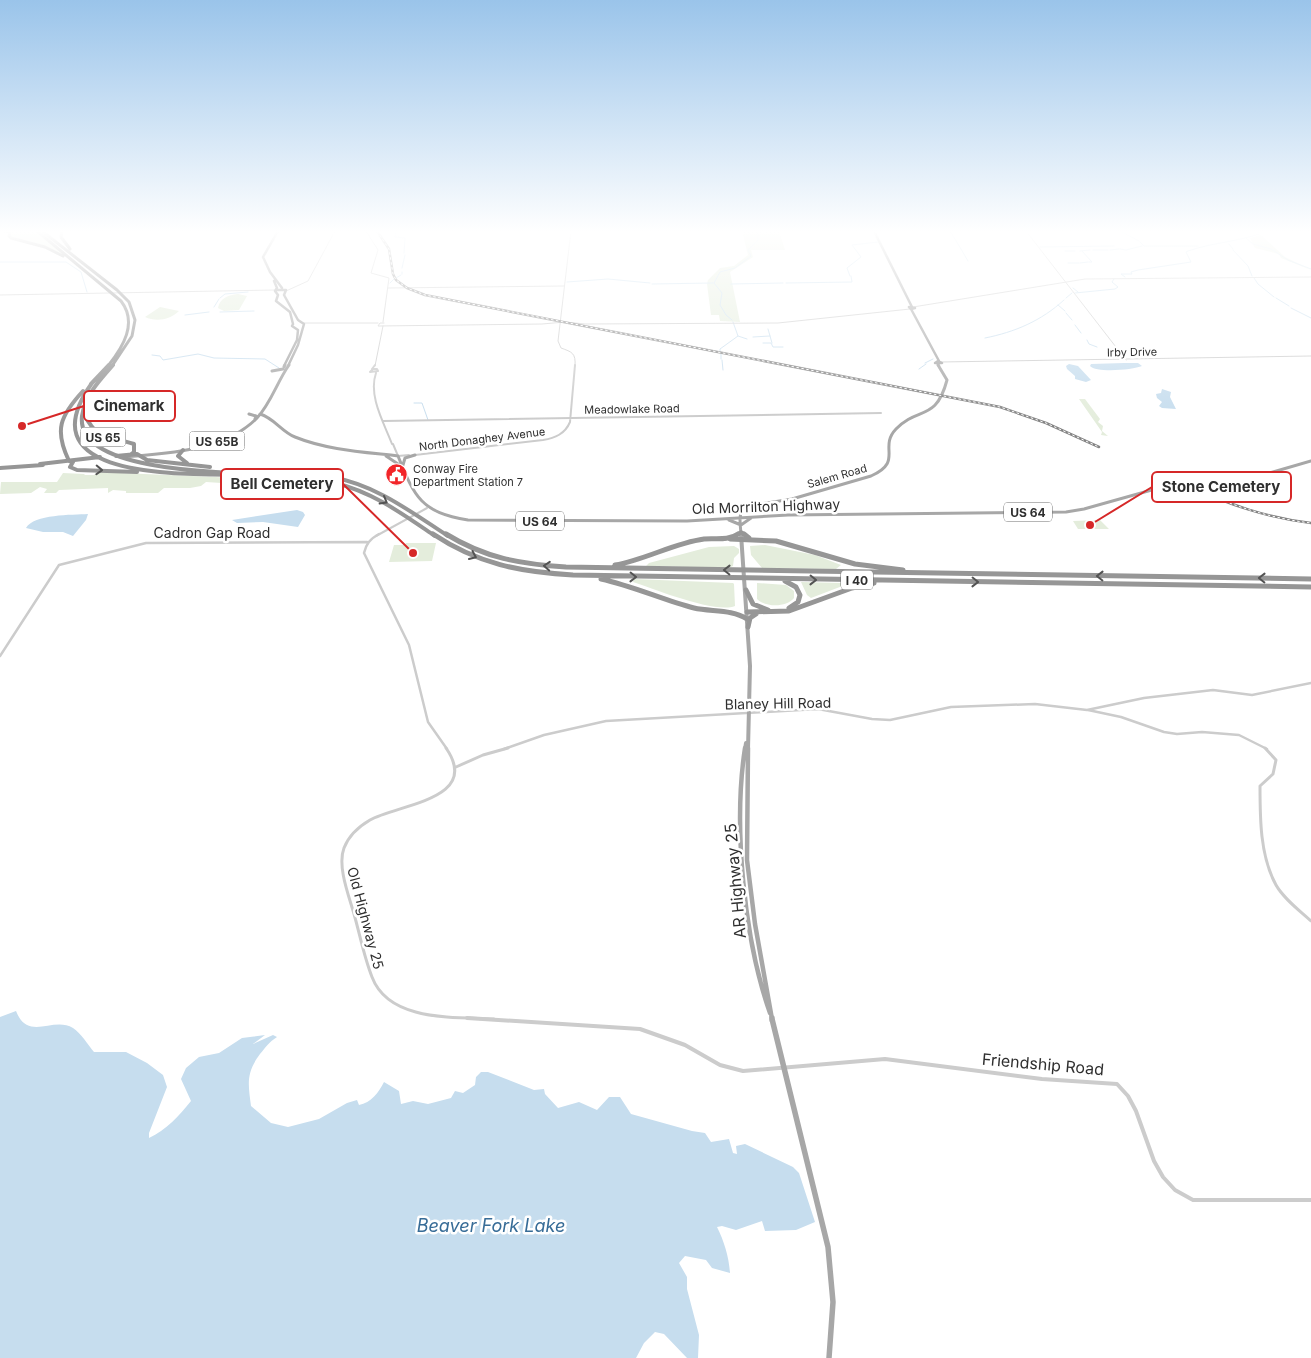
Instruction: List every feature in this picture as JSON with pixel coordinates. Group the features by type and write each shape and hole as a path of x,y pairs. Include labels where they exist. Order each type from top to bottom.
{"highway":[{"name":"I 40","path":"113,294 121,301 129,318 128,333 122,346 92,383 75,410 73,420 74,429 79,440 92,453 113,463 136,469 169,473 308,479 356,488 381,499 468,554 488,562 538,573 588,576 1311,587"},
{"name":"I 40","path":"120,294 133,309 136,327 130,342 84,406 82,421 86,433 95,445 105,452 129,462 170,468 310,475 346,480 379,492 465,546 492,556 528,564 566,567 1311,579"},
{"name":"US 65","path":"40,464 52,462 65,454 59,431 62,418 69,406 92,383"},
{"name":"US 65","path":"0,468 124,457 134,453 135,445 133,443 104,438 92,431 84,416 84,406"},
{"path":"183,450 178,454 179,458 195,466"},
{"path":"52,462 69,462 134,453 141,454 147,460 262,472"},
{"path":"65,454 70,467 78,470 169,473"},
{"path":"730,539 741,532 748,538 783,542 864,566 943,573"},
{"path":"566,567 625,564 701,540 756,539"},
{"path":"588,576 624,584 702,610 738,613 747,619"},
{"path":"746,588 750,602 765,610 786,609 797,604 800,595 796,587 787,581 775,579"},
{"path":"747,612 792,610 857,587 898,581"},
{"path":"748,627 750,618 760,612"}],"main road":[{"path":"269,418 260,414 297,340 298,331 292,326 294,321 287,307 276,301 276,294"},
{"path":"283,370 300,340 302,324 284,294"},
{"name":"Salem Road","path":"741,511 748,506 792,499 878,473 889,463 889,443 894,432 907,422 929,412 940,399 947,380 904,294"},
{"path":"910,308 919,306"},
{"path":"293,324 302,324"},
{"path":"295,328 302,324"},
{"path":"272,370 283,370"},
{"path":"264,408 269,418 277,427 296,437 388,457 404,470"},
{"path":"249,414 256,416 255,419 269,418"},
{"name":"US 65B","path":"124,457 183,450 228,436 260,414"},
{"path":"359,450 398,456 417,499 426,508"},
{"path":"386,454 392,453 395,450"},
{"path":"404,470 403,459 415,455"},
{"name":"Old Morrilton Highway","path":"426,508 444,516 468,520 686,521 788,515 1066,512 1084,509 1166,486 1220,482 1259,476 1311,461"},
{"path":"741,511 744,516 753,517"},
{"path":"741,511 741,539 747,619"},
{"path":"725,518 741,511"},
{"path":"741,525 753,517"},
{"path":"725,518 741,525"},
{"name":"AR Highway 25","path":"747,619 750,666 742,799 743,870 755,954 828,1247 832,1280 833,1316 829,1358"}],"street":[{"path":"0,295 47,294"},
{"path":"387,294 375,368 378,370 374,374 377,404 398,456"},
{"path":"563,294 559,346 576,356 570,419"},
{"path":"371,323 383,325 547,324 560,322 585,324 734,322 754,324 838,318 991,294"},
{"path":"1074,294 1126,360"},
{"path":"302,324 375,323 383,325"},
{"name":"Irby Drive","path":"939,362 1311,356"},
{"path":"374,374 369,371 375,368"},
{"name":"Meadowlake Road","path":"383,421 881,413"},
{"name":"North Donaghey Avenue","path":"398,456 546,439 562,433 568,428 570,419"},
{"path":"395,450 406,456"},
{"path":"426,508 367,542 364,553 409,647 428,722 456,767"},
{"name":"Cadron Gap Road","path":"0,656 59,565 146,543 367,542"},
{"name":"Blaney Hill Road","path":"456,767 483,755 520,745 544,735 606,721 818,709 872,719 890,720 951,707 1036,704 1087,710 1144,698 1221,689 1241,694 1253,694 1311,682"},
{"path":"1087,710 1121,717 1164,732 1177,734 1202,732 1239,735 1267,749 1276,760 1273,774 1260,786 1263,840 1275,883 1283,894 1311,921"},
{"name":"Old Highway 25","path":"456,767 453,781 447,789 436,796 374,817 352,833 343,848 341,859 343,875 372,978 379,990 390,1001 408,1011 431,1016 647,1030 685,1045 720,1065 735,1070"},
{"name":"Friendship Road","path":"735,1070 756,1071 885,1060 1042,1079 1117,1084 1125,1090 1132,1103 1151,1156 1162,1174 1181,1195 1193,1200 1311,1200"}],"green space":[{"path":"708,294 734,294 740,322 720,321 719,315 711,315"},
{"path":"231,295 247,296 239,310 224,311 218,308 225,298"},
{"path":"160,307 179,311 163,319 145,317"},
{"path":"1079,399 1085,399 1100,419 1098,422 1103,426 1102,431 1108,436 1101,435 1102,432"},
{"path":"97,472 309,481 340,486 333,488 302,484 299,487 254,488 253,485 206,482 201,486 190,488 164,488 158,493 126,493 126,491 113,490 108,493 108,488 59,490 56,493 44,493 47,489 40,487 31,493 0,494 1,482 57,482 63,473 94,475"},
{"path":"1100,520 1109,529 1078,529 1073,521"},
{"path":"406,543 436,543 432,561 389,562 394,545 405,545"},
{"path":"765,545 815,555 841,565 836,569 762,568 751,555 750,546"},
{"path":"734,546 739,549 739,553 734,558 733,566 729,568 646,566 649,563 709,547"},
{"path":"634,579 733,583 735,606 726,608 700,604 633,582"},
{"path":"801,582 841,583 845,585 811,598 807,595"},
{"path":"757,583 786,585 794,591 794,598 786,604 765,604 757,599"}],"water":[{"path":"1138,363 1142,366 1123,370 1099,370 1090,366 1091,364"},
{"path":"1069,364 1078,366 1091,380 1086,382 1075,379 1075,376 1067,369 1066,366"},
{"path":"1162,389 1171,392 1170,397 1176,409 1159,406 1162,402 1157,398 1156,394 1161,393"},
{"path":"297,510 305,515 298,527 263,522 237,523 232,520"},
{"path":"88,514 86,520 73,536 63,532 43,532 26,528 30,523 45,518"},
{"name":"Beaver Fork Lake","path":"16,1011 21,1020 27,1025 41,1027 65,1025 76,1030 94,1052 126,1052 147,1063 163,1075 167,1087 149,1133 149,1138 172,1122 191,1101 181,1079 186,1068 199,1057 219,1053 242,1038 265,1035 253,1044 273,1035 277,1037 255,1061 249,1078 251,1106 271,1123 288,1127 319,1119 347,1103 357,1100 359,1105 363,1104 380,1090 384,1082 399,1091 401,1104 413,1101 428,1104 451,1098 455,1091 463,1093 475,1085 476,1077 481,1072 488,1072 534,1090 544,1089 545,1094 558,1108 579,1102 597,1110 609,1097 620,1097 631,1114 705,1133 711,1142 729,1139 733,1153 737,1154 736,1146 745,1144 793,1167 799,1173 815,1222 796,1230 765,1231 762,1221 736,1230 722,1226 717,1227 726,1249 730,1273 712,1268 706,1260 685,1256 679,1263 687,1277 687,1289 699,1335 698,1358 687,1358 664,1334 655,1332 644,1343 636,1358 0,1358 0,1017"}],"waterway":[{"path":"220,298 225,294"},
{"path":"722,294 720,305 726,315 732,320"},
{"path":"1066,298 1070,294"},
{"path":"1271,294 1274,297"},
{"path":"1276,298 1289,306"},
{"path":"214,307 219,299"},
{"path":"985,338 1027,325 1046,314 1064,300"},
{"path":"1058,305 1065,311"},
{"path":"1291,308 1311,318"},
{"path":"220,312 254,311"},
{"path":"185,315 209,312"},
{"path":"1066,313 1072,320"},
{"path":"733,322 738,336"},
{"path":"1075,325 1081,333"},
{"path":"768,329 770,336"},
{"path":"720,352 720,349 738,336"},
{"path":"738,336 747,339"},
{"path":"753,337 770,336"},
{"path":"770,336 772,343"},
{"path":"1087,340 1089,344 1097,347"},
{"path":"763,343 771,343 773,347 783,347"},
{"path":"721,353 721,359"},
{"path":"152,355 160,356 163,360 198,354 214,358 265,359 279,368"},
{"path":"925,363 933,359"},
{"path":"722,360 723,370"},
{"path":"919,369 926,364"},
{"path":"414,403 422,403 428,420"}],"railway":[{"path":"423,294 1000,407 1046,423 1099,447"},
{"path":"1188,486 1248,509 1279,518 1311,523"}],"place":[{"name":"Cinemark","path":"22,426"},
{"name":"Conway Fire Department Station 7","path":"397,475"},
{"name":"Stone Cemetery","path":"1090,525"},
{"name":"Bell Cemetery","path":"413,553"}]}
